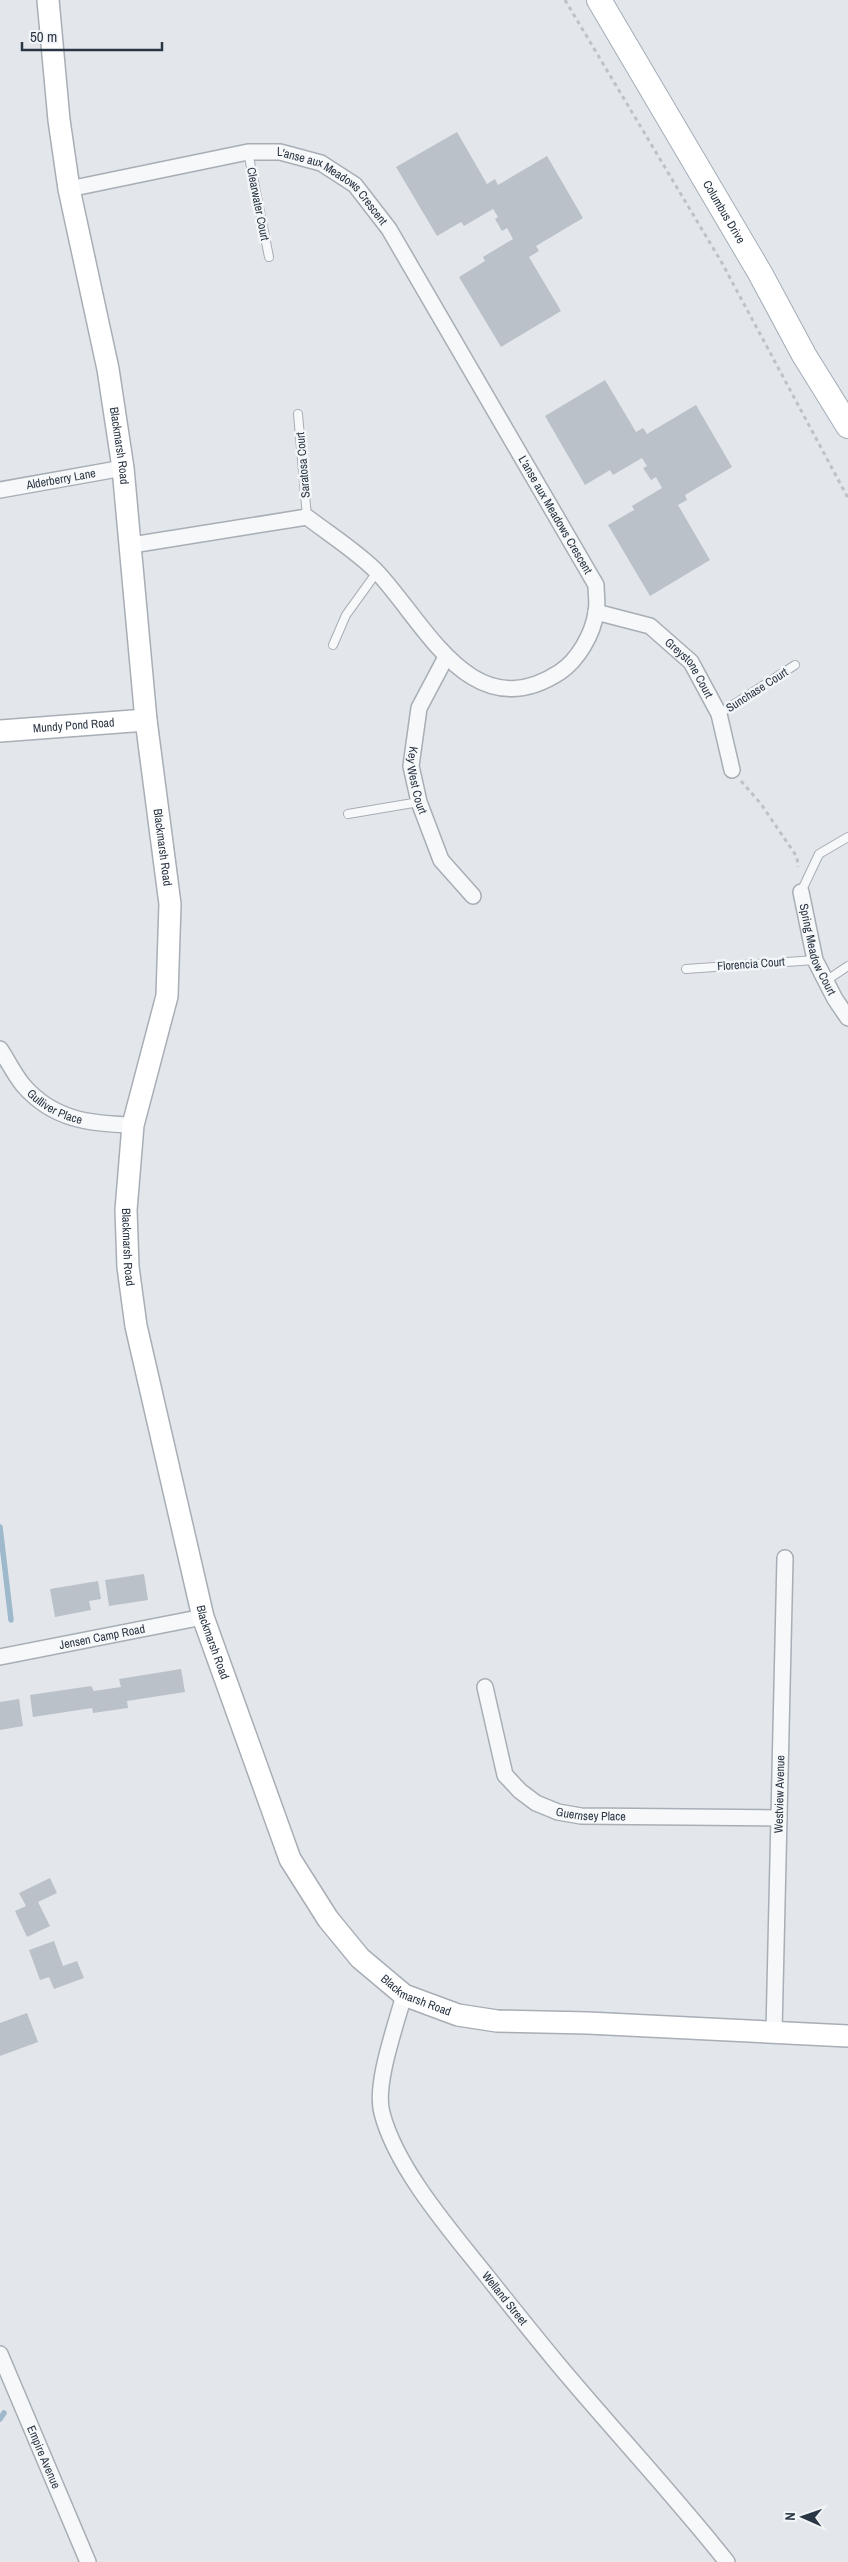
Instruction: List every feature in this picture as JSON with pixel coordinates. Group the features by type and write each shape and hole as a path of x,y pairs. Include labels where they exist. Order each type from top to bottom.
{"main road":[{"name":"Columbus Drive","path":"599,0 760,273 804,355 848,426"}],"street":[{"name":"Blackmarsh Road","path":"48,0 59,120 69,189 108,369 123,468 132,546 146,720 170,914 167,996 133,1125 126,1210 128,1266 136,1326 203,1617 290,1859 328,1919 360,1958 404,1995 458,2015 497,2021 588,2023 848,2036"},
{"name":"L'anse aux Meadows Crescent","path":"69,189 248,152 280,152 321,163 355,185 389,229 596,586 596,612 584,647 566,669 543,684 506,689 485,685 446,657 377,572 307,517"},
{"name":"Alderberry Lane","path":"0,490 123,468"},
{"path":"132,546 307,517"},
{"name":"Greystone Court","path":"596,612 650,626 691,662 719,714 732,770"},
{"name":"Key West Court","path":"446,657 419,708 411,766 419,802 441,860 473,896"},
{"name":"Mundy Pond Road","path":"0,731 146,720"},
{"name":"Spring Meadow Court","path":"801,892 815,960 827,980 835,999 848,1018"},
{"name":"Gulliver Place","path":"0,1049 24,1085 53,1112 94,1124 133,1125"},
{"name":"Westview Avenue","path":"774,2032 784,1558"},
{"name":"Jensen Camp Road","path":"0,1658 203,1617"},
{"name":"Guernsey Place","path":"485,1687 505,1775 520,1791 536,1803 558,1812 582,1816 780,1818"},
{"name":"Welland Street","path":"404,1995 380,2092 381,2112 393,2143 408,2171 464,2248 557,2363 696,2523 726,2562"},
{"name":"Empire Avenue","path":"0,2354 88,2562"}],"lane":[{"name":"Clearwater Court","path":"248,152 269,257"},
{"name":"Saratosa Court","path":"298,414 307,517"},
{"path":"333,645 346,615 377,572"},
{"name":"Sunchase Court","path":"719,714 794,665"},
{"path":"348,814 419,802"},
{"name":"Spring Meadow Court","path":"801,892 819,854 848,837"},
{"name":"Florencia Court","path":"686,969 815,960"},
{"path":"827,980 848,966"}],"path":[{"path":"565,0 722,263 848,498"},
{"path":"732,770 761,804 796,857 801,892"}],"building":[{"path":"457,132 487,184 495,179 498,185 547,156 583,218 536,246 539,251 529,257 561,311 501,347 459,277 485,261 483,257 513,239 507,228 502,231 495,219 498,217 493,209 464,226 461,222 437,236 396,167"},
{"path":"605,380 636,432 643,428 647,434 696,405 732,467 685,495 687,500 678,505 710,560 650,596 608,525 634,510 632,506 662,488 656,477 651,480 643,468 647,466 642,458 613,475 610,470 585,485 545,416"},
{"path":"144,1574 148,1600 109,1606 105,1580"},
{"path":"98,1581 101,1599 89,1601 91,1610 55,1617 50,1589"},
{"path":"181,1669 185,1692 127,1701 128,1708 93,1713 92,1708 33,1717 30,1695 91,1686 94,1691 121,1687 119,1679"},
{"path":"19,1699 23,1726 0,1730 0,1702"},
{"path":"50,1878 57,1893 38,1902 50,1926 27,1937 15,1911 26,1906 19,1893"},
{"path":"54,1941 63,1966 77,1961 84,1978 54,1989 49,1977 40,1980 29,1950"},
{"path":"27,2013 38,2042 0,2056 0,2023"}],"waterway":[{"path":"0,1527 11,1620"},
{"path":"0,2419 4,2413"}]}
